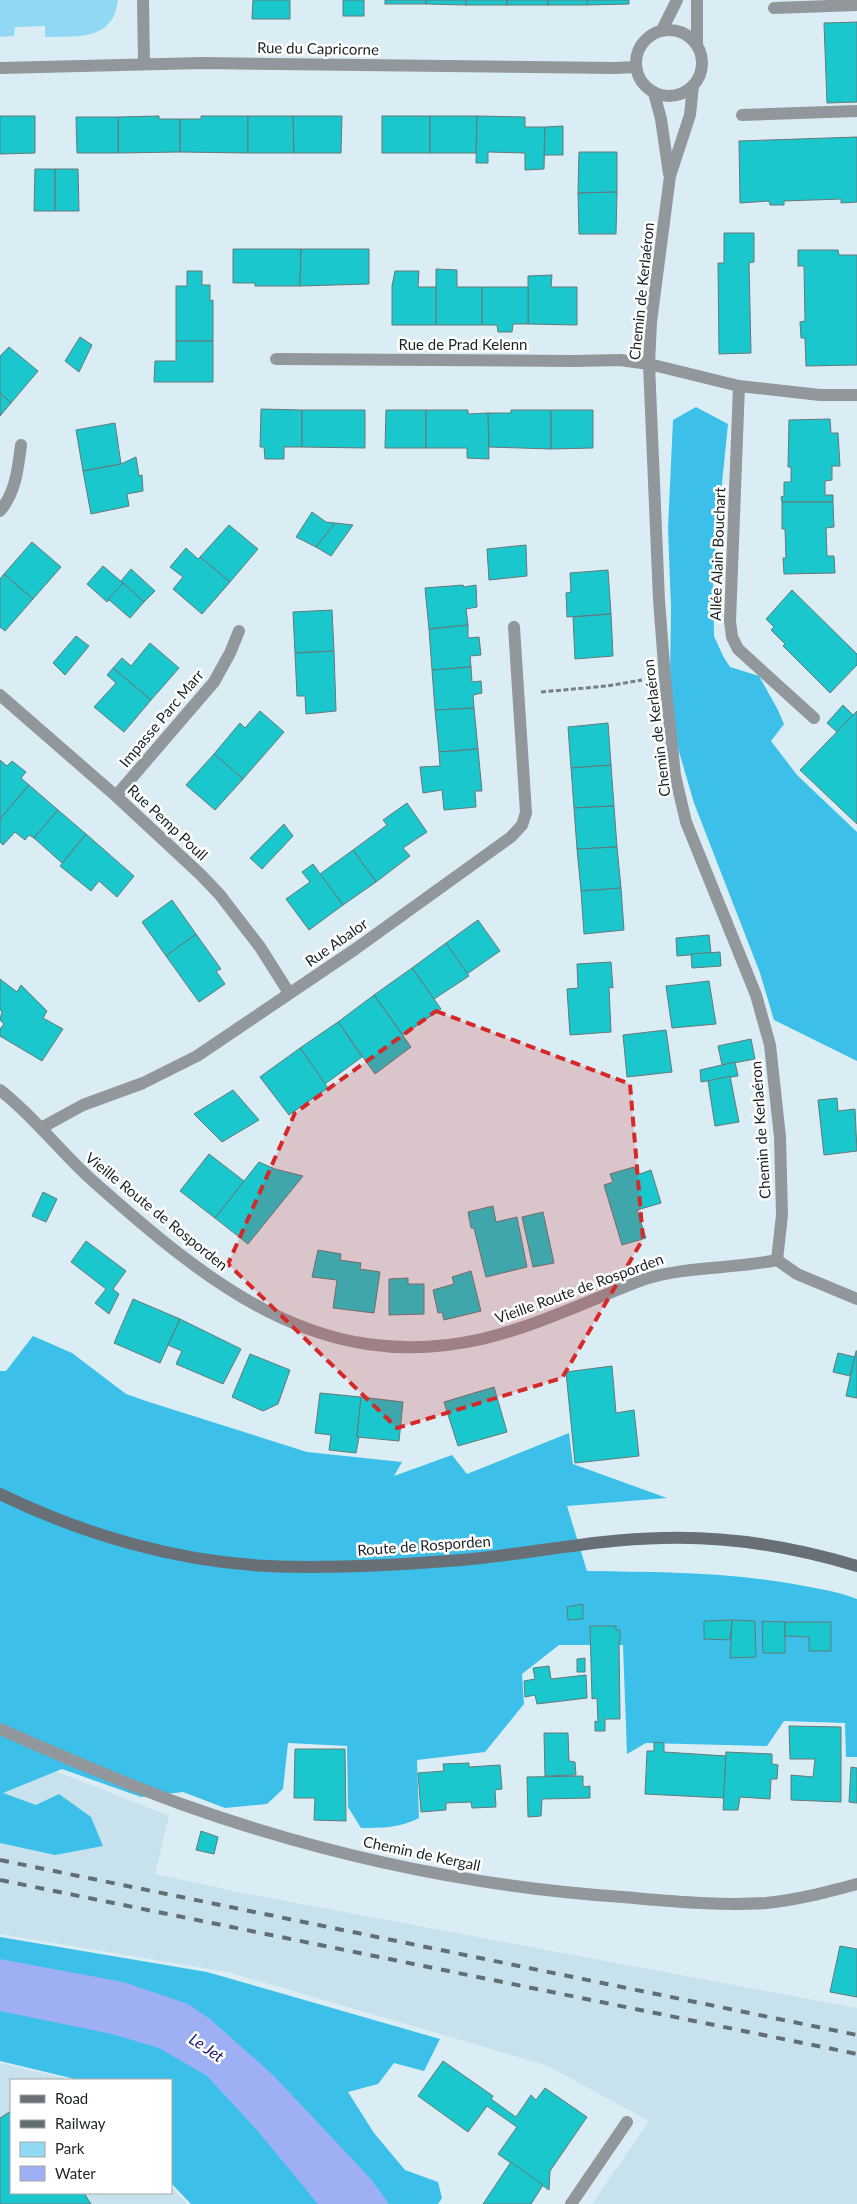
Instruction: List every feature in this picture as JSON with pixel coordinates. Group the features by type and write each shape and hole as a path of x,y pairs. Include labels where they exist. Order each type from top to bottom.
{"main road":[{"name":"Route de Rosporden","path":"0,1494 42,1515 88,1532 202,1559 268,1566 384,1565 530,1553 611,1541 663,1538 714,1538 760,1544 817,1554 857,1566"}],"street":[{"path":"143,0 144,63"},
{"path":"677,0 662,30 646,40 640,47 636,67 645,86 654,93 675,96 685,92 699,79 703,61 697,45 697,0"},
{"path":"774,8 857,5"},
{"path":"662,30 682,32 697,45"},
{"name":"Rue du Capricorne","path":"0,68 144,63 636,67"},
{"name":"Chemin de Kerlaéron","path":"693,86 690,115 670,176 651,322 649,364 659,590 665,678 675,775 686,822 752,987 770,1045 780,1137 782,1215 777,1260"},
{"name":"Chemin de Kerlaéron","path":"654,93 661,119 670,176"},
{"path":"742,115 857,112"},
{"name":"Rue de Prad Kelenn","path":"276,359 575,362 620,360 649,364 740,386 820,396 857,396"},
{"name":"Allée Alain Bouchart","path":"740,386 730,621 732,637 738,649 814,718"},
{"path":"0,510 8,502 13,488 21,445"},
{"name":"Rue Abalor","path":"41,1128 83,1105 143,1083 197,1056 354,950 511,837 522,825 526,813 514,627"},
{"name":"Impasse Parc Marr","path":"116,796 214,682 230,654 239,631"},
{"name":"Rue Pemp Poull","path":"0,695 170,844 220,895 260,947 289,994"},
{"name":"Vieille Route de Rosporden","path":"0,1090 41,1128 70,1160 95,1183 182,1256 222,1285 266,1312 290,1323 320,1333 366,1344 404,1347 440,1346 481,1339 517,1329 666,1272 716,1266 751,1266 777,1260"},
{"path":"777,1260 796,1274 857,1299"},
{"name":"Chemin de Kergall","path":"0,1729 180,1804 264,1832 330,1850 447,1876 520,1888 598,1896 731,1903 766,1903 822,1894 857,1884"},
{"path":"571,2204 628,2122"}],"path":[{"path":"518,694 665,678"}],"highlighted area":[{"path":"436,1011 630,1084 643,1239 562,1378 397,1428 228,1264 295,1113"}],"shaded area":[{"path":"696,407 728,424 713,572 714,636 730,667 759,676 778,710 784,724 771,741 797,775 857,832 857,1061 774,1020 760,973 694,803 678,748 670,681 671,608 668,528 673,420"},
{"path":"33,1336 72,1353 126,1394 307,1452 402,1462 394,1476 452,1455 467,1474 569,1433 573,1464 667,1498 567,1506 587,1571 691,1573 742,1577 818,1588 857,1599 857,1757 846,1757 845,1723 784,1721 767,1746 646,1743 627,1754 623,1645 559,1645 522,1674 524,1704 485,1752 417,1760 419,1818 405,1824 391,1827 361,1828 348,1807 347,1746 288,1743 283,1789 267,1804 225,1808 183,1792 141,1797 62,1769 3,1793 36,1805 59,1794 91,1817 103,1846 55,1855 0,1843 0,1371 6,1371"},
{"path":"0,1749 169,1816 155,1874 243,1893 857,2008 857,2204 592,2204 649,2121 546,2065 228,1972 0,1934"},
{"path":"0,1937 207,1972 440,2039 424,2071 394,2063 378,2084 348,2092 374,2133 405,2170 438,2182 442,2198 438,2204 191,2204 172,2184 172,2079 75,2079 0,2061"},
{"path":"0,2063 68,2079 10,2079 10,2194 172,2194 172,2188 187,2204 0,2204"}],"green space":[{"path":"0,0 118,0 115,14 109,23 101,30 91,34 69,37 45,37 45,26 15,27 14,36 0,37"}],"water":[{"name":"Le Jet","path":"0,1959 123,1982 188,2004 210,2019 273,2075 370,2178 389,2204 318,2204 256,2129 207,2076 159,2048 112,2034 0,2011"}],"building":[{"path":"253,0 290,0 290,19 252,19"},
{"path":"343,0 364,0 364,16 343,16"},
{"path":"385,0 426,0 426,4 385,4"},
{"path":"426,0 466,0 466,5 426,4"},
{"path":"466,0 507,0 507,5 466,5"},
{"path":"507,0 548,0 548,5 507,5"},
{"path":"548,0 588,0 587,5 548,5"},
{"path":"588,0 629,0 629,4 587,5"},
{"path":"857,22 857,102 827,103 824,23"},
{"path":"0,116 35,116 35,153 0,154"},
{"path":"159,116 159,119 180,119 180,152 118,153 118,117"},
{"path":"201,116 248,116 248,153 180,152 180,119 201,119"},
{"path":"248,116 293,116 294,153 248,153"},
{"path":"293,116 342,116 341,153 294,153"},
{"path":"382,116 430,116 430,153 382,153"},
{"path":"430,116 477,116 476,153 430,153"},
{"path":"477,116 525,117 525,127 545,127 544,169 525,170 525,153 488,152 488,163 476,163"},
{"path":"76,117 118,117 118,153 77,153"},
{"path":"563,126 563,155 544,155 545,127"},
{"path":"857,137 857,202 841,203 841,199 784,201 784,205 770,205 769,201 740,203 739,141"},
{"path":"579,152 617,152 617,192 578,193"},
{"path":"35,169 55,169 55,211 34,211"},
{"path":"55,169 78,169 79,211 55,211"},
{"path":"617,192 616,234 579,234 578,193"},
{"path":"724,233 754,233 754,262 749,263 751,353 719,354 718,263 724,263"},
{"path":"233,249 301,249 300,286 255,286 255,283 233,283"},
{"path":"301,249 369,249 369,284 300,286"},
{"path":"798,250 838,250 839,255 857,255 857,365 806,366 805,338 801,338 800,322 805,321 804,266 798,266"},
{"path":"436,269 457,270 457,287 482,287 482,325 436,325"},
{"path":"187,271 202,271 202,285 210,285 210,301 213,300 213,341 176,341 176,286 187,286"},
{"path":"395,271 419,271 418,287 436,287 436,325 392,325 392,286"},
{"path":"552,275 551,287 577,287 577,325 528,324 528,276"},
{"path":"482,287 528,287 528,324 513,324 512,332 498,332 497,325 482,325"},
{"path":"80,337 92,345 79,372 65,361"},
{"path":"176,341 213,341 213,382 154,382 155,361 176,361"},
{"path":"9,347 38,371 11,403 0,393 0,356"},
{"path":"0,393 11,403 0,416"},
{"path":"261,409 302,410 302,447 284,447 284,459 265,459 264,447 260,447"},
{"path":"302,410 365,410 365,448 302,447"},
{"path":"386,410 426,410 426,448 385,448"},
{"path":"426,410 468,410 468,414 488,413 489,459 467,458 467,448 426,448"},
{"path":"511,410 551,410 551,449 489,447 488,413 511,413"},
{"path":"551,410 593,410 593,448 551,449"},
{"path":"830,419 831,433 838,433 840,466 832,466 832,480 825,481 825,495 833,495 833,502 782,502 784,482 791,482 791,467 788,467 789,420"},
{"path":"115,423 121,464 83,471 76,430"},
{"path":"136,457 139,476 142,475 143,491 127,494 129,506 91,514 83,471 121,464"},
{"path":"782,502 833,502 834,527 826,528 827,556 834,556 835,573 784,574 783,558 786,558 785,529 782,529"},
{"path":"312,512 326,522 335,523 316,547 296,537"},
{"path":"335,523 353,525 331,556 316,547"},
{"path":"229,525 258,549 230,582 200,557"},
{"path":"32,542 61,567 33,599 4,574"},
{"path":"526,545 527,576 489,580 487,549"},
{"path":"186,548 230,582 202,614 173,589 183,577 170,567"},
{"path":"103,566 123,583 107,602 87,584"},
{"path":"131,569 155,591 144,602 121,581"},
{"path":"608,570 611,614 567,617 566,593 571,592 570,573"},
{"path":"4,574 33,599 5,631 0,627 0,579"},
{"path":"123,583 144,602 130,618 108,599"},
{"path":"463,585 464,587 476,585 477,607 466,609 468,625 429,629 425,588"},
{"path":"792,590 857,654 857,665 830,693 783,646 785,644 771,630 774,627 766,619"},
{"path":"332,610 334,651 295,653 293,612"},
{"path":"611,614 613,656 575,659 573,617"},
{"path":"468,625 468,638 479,637 481,655 470,656 471,667 432,670 429,629"},
{"path":"76,636 89,646 65,675 53,663"},
{"path":"150,643 179,668 151,700 113,668 122,658 131,666"},
{"path":"334,651 336,711 306,714 305,696 297,696 295,653"},
{"path":"471,667 472,682 481,681 482,693 473,695 474,708 435,710 432,670"},
{"path":"113,668 151,700 124,732 94,707 116,683 107,675"},
{"path":"843,705 853,715 837,732 827,723"},
{"path":"474,708 478,749 439,752 435,710"},
{"path":"260,711 284,732 243,779 214,754 240,723 245,728"},
{"path":"857,711 857,824 800,770"},
{"path":"608,723 611,765 571,768 568,727"},
{"path":"478,749 482,791 475,791 476,807 444,810 442,790 423,793 420,767 440,766 439,752"},
{"path":"214,754 243,779 215,810 186,785"},
{"path":"0,760 7,766 12,761 26,772 21,778 29,785 0,819"},
{"path":"611,765 614,806 574,808 571,768"},
{"path":"29,785 58,810 34,838 29,835 25,840 15,832 3,845 0,842 0,819"},
{"path":"407,803 427,832 403,848 410,856 376,882 353,850 387,825 383,820"},
{"path":"614,806 617,847 577,849 574,808"},
{"path":"58,810 86,834 62,863 34,838"},
{"path":"284,824 293,836 262,869 250,858"},
{"path":"86,834 134,876 117,897 99,881 91,891 60,866"},
{"path":"617,847 621,888 581,891 577,849"},
{"path":"353,850 376,882 343,905 320,874"},
{"path":"313,864 343,905 309,930 286,899 310,882 302,872"},
{"path":"621,888 624,930 584,934 581,891"},
{"path":"172,900 196,934 166,956 142,922"},
{"path":"478,920 500,951 467,974 446,943"},
{"path":"196,934 221,969 216,971 225,984 199,1002 166,956"},
{"path":"709,935 711,953 677,956 676,938"},
{"path":"446,943 469,976 434,999 412,968"},
{"path":"720,952 721,966 692,968 691,954"},
{"path":"611,962 613,988 609,987 611,1032 570,1035 567,989 578,988 577,964"},
{"path":"412,968 441,1009 403,1035 374,995"},
{"path":"0,979 17,992 21,985 47,1011 43,1018 63,1029 42,1061 0,1036 0,1029 4,1024 0,1020 2,1011 0,1010"},
{"path":"709,981 716,1024 672,1028 666,986"},
{"path":"374,995 411,1047 375,1074 338,1022"},
{"path":"338,1022 362,1057 325,1084 300,1048"},
{"path":"666,1030 672,1072 627,1077 623,1035"},
{"path":"751,1039 755,1059 722,1065 718,1046"},
{"path":"300,1048 328,1088 289,1115 260,1077"},
{"path":"735,1062 738,1076 701,1082 700,1070"},
{"path":"730,1076 739,1122 715,1126 708,1081"},
{"path":"233,1090 259,1120 222,1142 194,1114"},
{"path":"837,1098 838,1111 855,1109 857,1151 824,1155 818,1100"},
{"path":"209,1154 244,1181 215,1218 180,1191"},
{"path":"259,1162 275,1169 303,1176 248,1244 215,1218"},
{"path":"634,1167 637,1175 651,1170 661,1203 637,1210 646,1238 622,1245 604,1185 613,1182 610,1174"},
{"path":"43,1192 57,1199 46,1222 32,1216"},
{"path":"493,1206 496,1222 517,1217 527,1267 486,1277 474,1228 471,1228 468,1212"},
{"path":"543,1212 554,1263 533,1267 522,1217"},
{"path":"86,1241 126,1271 113,1289 119,1294 109,1314 95,1303 106,1289 71,1262"},
{"path":"318,1250 341,1254 340,1260 361,1263 360,1269 380,1272 374,1313 333,1308 337,1280 312,1277"},
{"path":"471,1271 481,1311 444,1320 442,1312 438,1313 433,1290 454,1284 452,1277"},
{"path":"408,1278 408,1284 424,1284 424,1314 389,1315 389,1279"},
{"path":"133,1299 180,1319 160,1363 114,1343"},
{"path":"180,1319 241,1349 223,1384 176,1364 182,1351 168,1345"},
{"path":"857,1351 857,1398 846,1396"},
{"path":"838,1353 855,1357 850,1376 833,1372"},
{"path":"250,1354 290,1370 278,1404 263,1411 232,1397"},
{"path":"612,1366 616,1413 634,1410 639,1456 575,1463 566,1372"},
{"path":"494,1387 507,1432 458,1446 444,1402"},
{"path":"320,1393 361,1397 357,1437 359,1437 356,1453 329,1450 331,1435 315,1433"},
{"path":"361,1397 403,1402 399,1441 357,1437"},
{"path":"583,1604 583,1619 568,1620 567,1607"},
{"path":"732,1620 730,1640 704,1639 704,1621"},
{"path":"732,1620 755,1621 756,1657 730,1658"},
{"path":"762,1621 785,1622 785,1653 763,1653"},
{"path":"785,1622 831,1622 831,1651 809,1651 809,1637 785,1636"},
{"path":"590,1626 616,1626 616,1630 620,1630 620,1719 605,1719 605,1731 595,1731 595,1721 598,1722 597,1698 592,1699"},
{"path":"585,1658 585,1672 577,1672 577,1659"},
{"path":"549,1666 551,1679 586,1675 587,1698 537,1704 535,1695 525,1697 524,1681 535,1679 533,1668"},
{"path":"789,1726 841,1727 841,1802 791,1800 791,1775 813,1777 815,1759 790,1759"},
{"path":"544,1733 568,1733 569,1761 575,1762 576,1775 545,1776"},
{"path":"654,1742 664,1743 664,1752 726,1756 724,1798 645,1794 647,1751 654,1751"},
{"path":"295,1749 345,1749 346,1821 314,1820 315,1798 294,1798"},
{"path":"726,1752 772,1754 772,1764 778,1765 777,1779 771,1779 770,1799 740,1797 738,1810 723,1810"},
{"path":"469,1763 469,1767 500,1765 502,1789 495,1790 496,1807 472,1808 471,1802 446,1803 446,1810 421,1812 418,1773 444,1771 443,1764"},
{"path":"851,1767 857,1768 857,1803 849,1802"},
{"path":"583,1776 583,1787 590,1786 590,1798 542,1799 541,1816 528,1817 527,1777"},
{"path":"201,1831 218,1837 214,1854 196,1850"},
{"path":"840,1946 857,1949 857,1997 830,1992"},
{"path":"443,2061 493,2096 491,2099 516,2117 531,2095 536,2100 545,2088 587,2117 550,2171 549,2190 498,2154 517,2127 487,2106 468,2132 418,2096"},
{"path":"10,2112 10,2194 85,2194 91,2204 0,2204 0,2118"},
{"path":"511,2162 543,2185 531,2204 483,2204"}],"railway":[{"path":"0,1860 857,2035"},
{"path":"0,1880 857,2054"}]}
